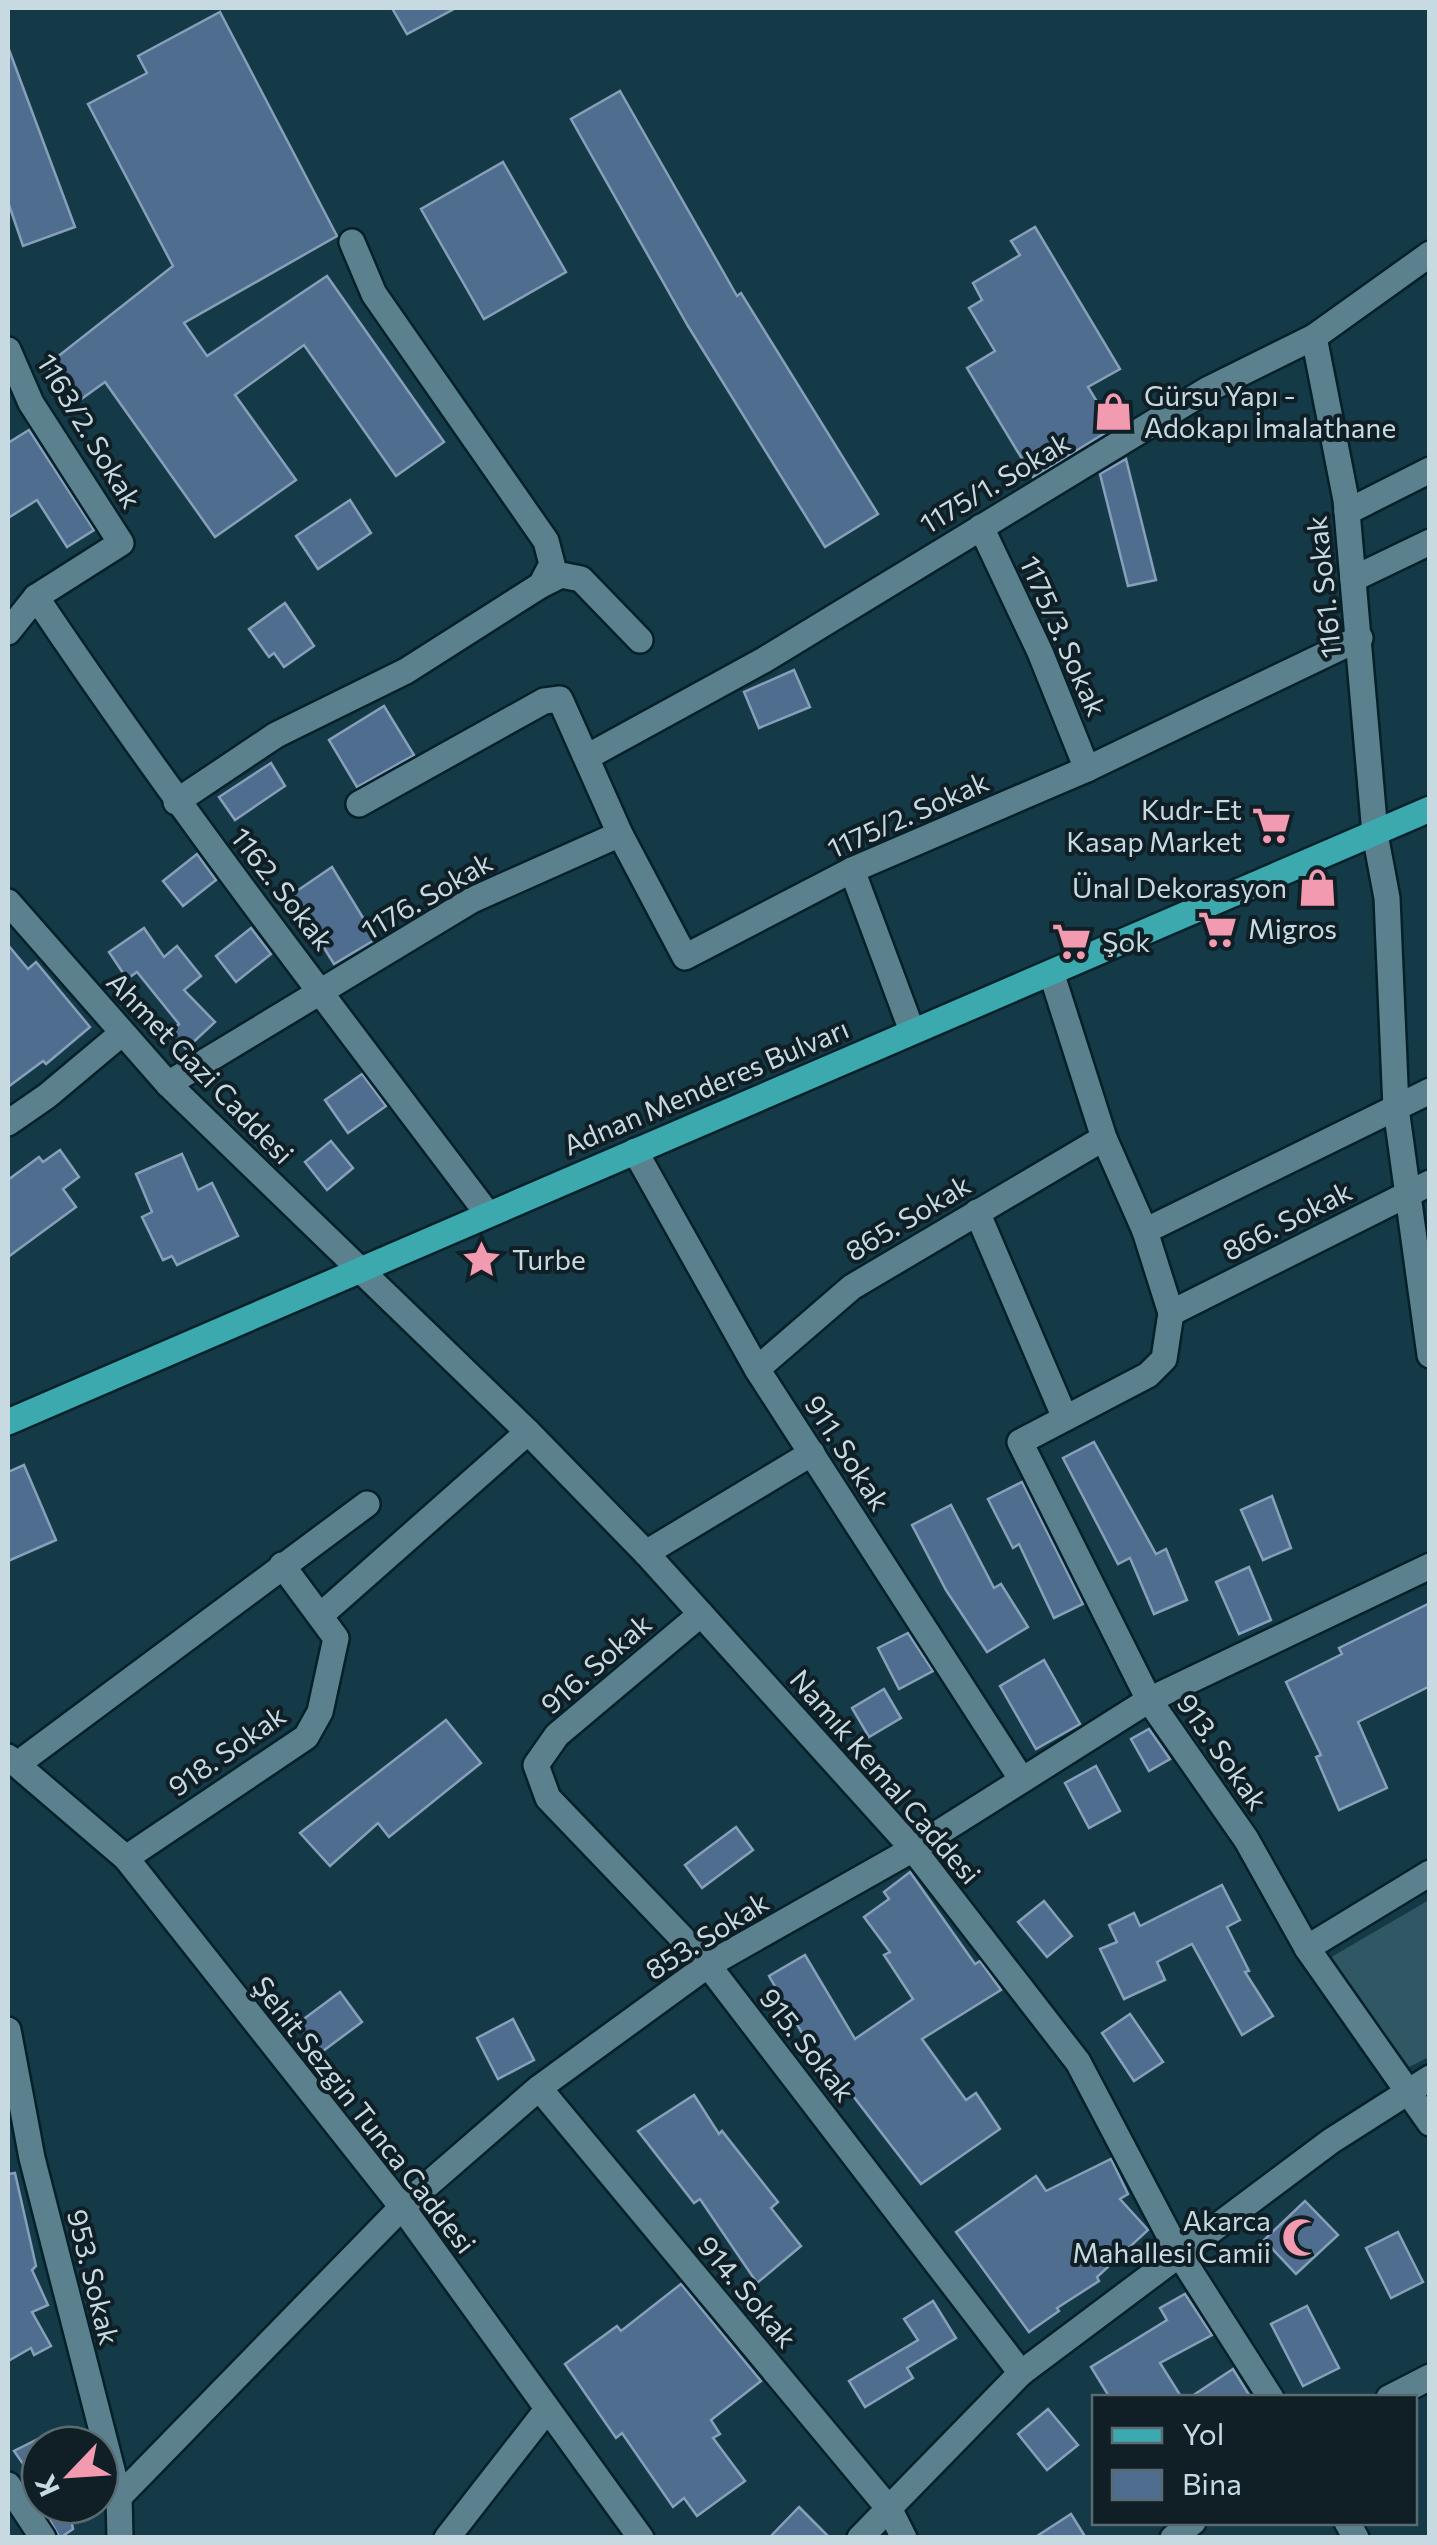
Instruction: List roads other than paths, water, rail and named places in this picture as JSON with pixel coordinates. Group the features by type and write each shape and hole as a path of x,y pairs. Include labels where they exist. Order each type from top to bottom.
{"main road":[{"name":"Adnan Menderes Bulvarı","path":"8,1422 1430,809"}],"street":[{"path":"352,242 374,294 416,349 546,541 552,564 540,585"},
{"name":"1175/1. Sokak","path":"587,757 764,660 1207,390 1314,337 1430,254"},
{"name":"1161. Sokak","path":"1314,337 1347,512 1376,834 1388,898 1396,1108 1430,1355"},
{"name":"1163/2. Sokak","path":"8,350 30,403 121,542 36,598"},
{"path":"8,416 30,403"},
{"path":"1347,512 1430,470"},
{"name":"1175/3. Sokak","path":"981,527 1040,652 1087,769"},
{"path":"1353,579 1430,542"},
{"path":"176,802 276,735 406,672 561,574 581,580 640,640"},
{"path":"8,632 36,598"},
{"name":"1162. Sokak","path":"36,598 176,802 324,992 487,1214"},
{"name":"1175/2. Sokak","path":"359,804 544,701 560,699 620,834 686,957 852,870 1087,769 1360,638"},
{"name":"1176. Sokak","path":"168,1084 472,900 620,834"},
{"path":"852,870 912,1031"},
{"name":"Ahmet Gazi Caddesi","path":"8,902 168,1084 358,1270"},
{"name":"913. Sokak","path":"1052,975 1104,1138 1145,1230 1171,1313 1164,1359 1148,1375 1020,1442 1149,1700 1246,1839 1307,1948 1418,2084 1430,2123"},
{"path":"8,1123 121,1034"},
{"path":"1145,1230 1430,1091"},
{"name":"865. Sokak","path":"757,1370 852,1287 1104,1138"},
{"name":"911. Sokak","path":"635,1151 757,1370 1022,1780"},
{"name":"866. Sokak","path":"1171,1313 1430,1183"},
{"path":"977,1212 1065,1418"},
{"name":"Namık Kemal Caddesi","path":"358,1270 528,1432 646,1553 913,1849 1078,2062 1178,2252 1270,2395"},
{"path":"321,1615 528,1432"},
{"path":"646,1553 812,1453"},
{"path":"13,1760 367,1504"},
{"name":"918. Sokak","path":"126,1858 306,1737 320,1712 336,1638 282,1565"},
{"name":"853. Sokak","path":"120,2496 402,2207 539,2088 708,1966 913,1849 1149,1700 1430,1566"},
{"name":"916. Sokak","path":"536,1764 557,1735 701,1614"},
{"name":"Şehit Sezgin Tunca Caddesi","path":"13,1760 126,1858 402,2207 641,2538"},
{"name":"915. Sokak","path":"536,1764 548,1798 708,1966 1021,2373"},
{"path":"1307,1948 1430,1873"},
{"name":"953. Sokak","path":"8,2030 32,2158 101,2425"},
{"path":"860,2538 1021,2373 1178,2252 1418,2084"},
{"name":"914. Sokak","path":"539,2088 890,2510 904,2538"},
{"path":"1395,2395 1430,2378"},
{"path":"447,2538 546,2411"},
{"path":"8,2484 43,2538"}],"place":[{"name":"Gürsu Yapı - Adokapı İmalathane","path":"1114,412"},
{"name":"Kudr-Et Kasap Market","path":"1272,826"},
{"name":"Ünal Dekorasyon","path":"1317,888"},
{"name":"Migros","path":"1218,929"},
{"name":"Şok","path":"1072,942"},
{"name":"Turbe","path":"482,1260"},
{"name":"Akarca Mahallesi Camii","path":"1301,2237"}]}
